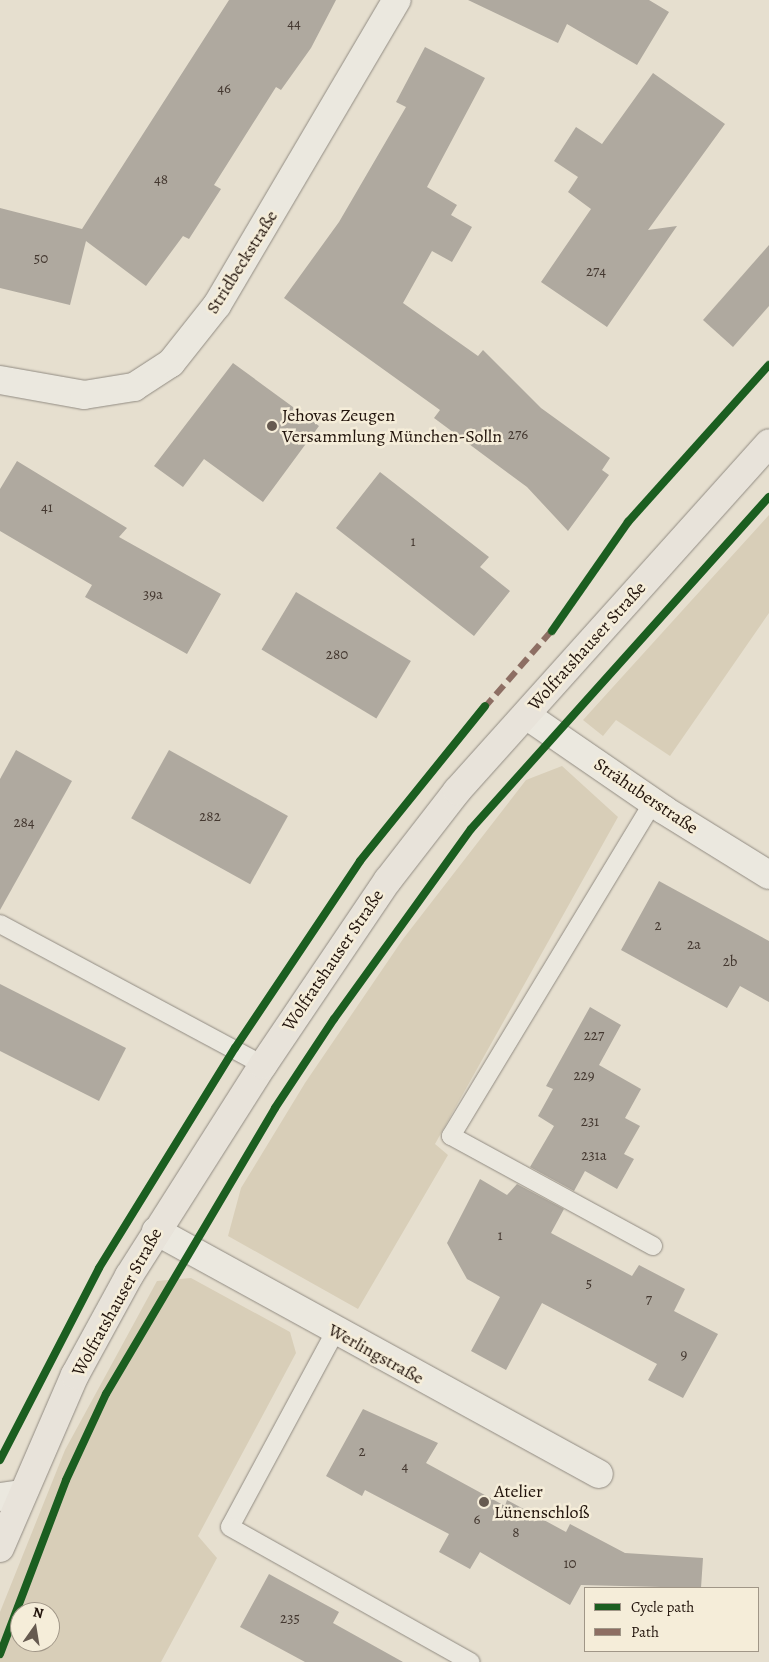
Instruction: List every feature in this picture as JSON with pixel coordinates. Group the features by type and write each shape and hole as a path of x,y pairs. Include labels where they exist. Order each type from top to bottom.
{"main road":[{"name":"Wolfratshauser Straße","path":"0,1548 11,1496 75,1375 156,1231 263,1065 388,880 526,714 769,443"}],"street":[{"name":"Stridbeckstraße","path":"0,380 84,395 134,387 171,363 217,305 397,0"},
{"name":"Strähuberstraße","path":"526,714 653,802 769,875"},
{"name":"Werlingstraße","path":"156,1231 335,1332 599,1474"}],"lane":[{"path":"653,802 451,1136 653,1246"},
{"path":"0,924 263,1065"},
{"path":"335,1332 230,1527 472,1662"}],"shaded area":[{"path":"769,515 769,613 670,756 616,720 603,736 583,720"},
{"path":"562,766 618,817 435,1144 448,1155 358,1309 228,1236 241,1188 305,1083 403,939 526,780"},
{"path":"191,1278 290,1332 296,1353 198,1536 217,1558 161,1662 0,1662 0,1612 65,1450 157,1281"}],"building":[{"path":"229,0 336,0 311,48 281,90 276,87 214,185 221,189 189,239 183,236 146,286 86,241 70,305 0,288 0,208 82,229"},
{"path":"468,0 649,0 669,12 637,65 567,24 558,43"},
{"path":"425,47 485,78 427,187 457,205 451,215 472,227 452,262 432,251 403,303 478,356 483,350 541,408 610,458 602,470 609,475 568,531 527,487 434,418 440,410 284,298 339,222 406,107 396,102"},
{"path":"653,73 725,124 648,230 677,226 607,327 541,282 591,209 568,192 578,177 554,161 576,127 602,144"},
{"path":"769,245 769,306 733,347 703,320"},
{"path":"233,363 319,426 263,502 204,459 183,487 154,466"},
{"path":"17,461 127,528 119,537 221,594 187,654 85,597 92,585 0,531 0,489"},
{"path":"380,472 489,557 480,567 510,591 474,636 336,528"},
{"path":"296,592 411,661 376,718 261,649"},
{"path":"16,750 72,781 0,910 0,779"},
{"path":"169,750 288,816 250,884 131,818"},
{"path":"659,881 769,941 769,1002 740,986 727,1008 621,950"},
{"path":"0,984 126,1048 99,1101 0,1051"},
{"path":"590,1007 621,1025 599,1065 641,1089 625,1118 640,1126 624,1154 634,1159 617,1189 585,1171 574,1191 530,1167 554,1126 538,1116 553,1089 546,1086"},
{"path":"480,1179 507,1195 517,1184 564,1209 551,1233 632,1276 639,1265 685,1289 674,1311 718,1334 683,1398 648,1380 657,1364 542,1303 506,1370 471,1351 500,1297 467,1279 447,1243"},
{"path":"363,1409 438,1443 426,1463 505,1506 507,1500 566,1532 570,1524 625,1553 703,1558 701,1587 581,1585 570,1605 480,1552 470,1569 439,1552 449,1534 365,1490 362,1496 326,1476"},
{"path":"269,1574 339,1612 333,1623 403,1662 305,1662 240,1627"}],"marked path":[{"path":"484,708 555,627"}],"cycle path":[{"path":"552,631 628,522 769,365"},
{"path":"0,1654 66,1480 106,1394 275,1108 334,1019 471,829 769,497"},
{"path":"0,1460 99,1268 235,1048 360,861 485,706"}],"place":[{"name":"Jehovas Zeugen Versammlung München-Solln","path":"272,426"},
{"name":"Atelier Lünenschloß","path":"484,1502"}]}
